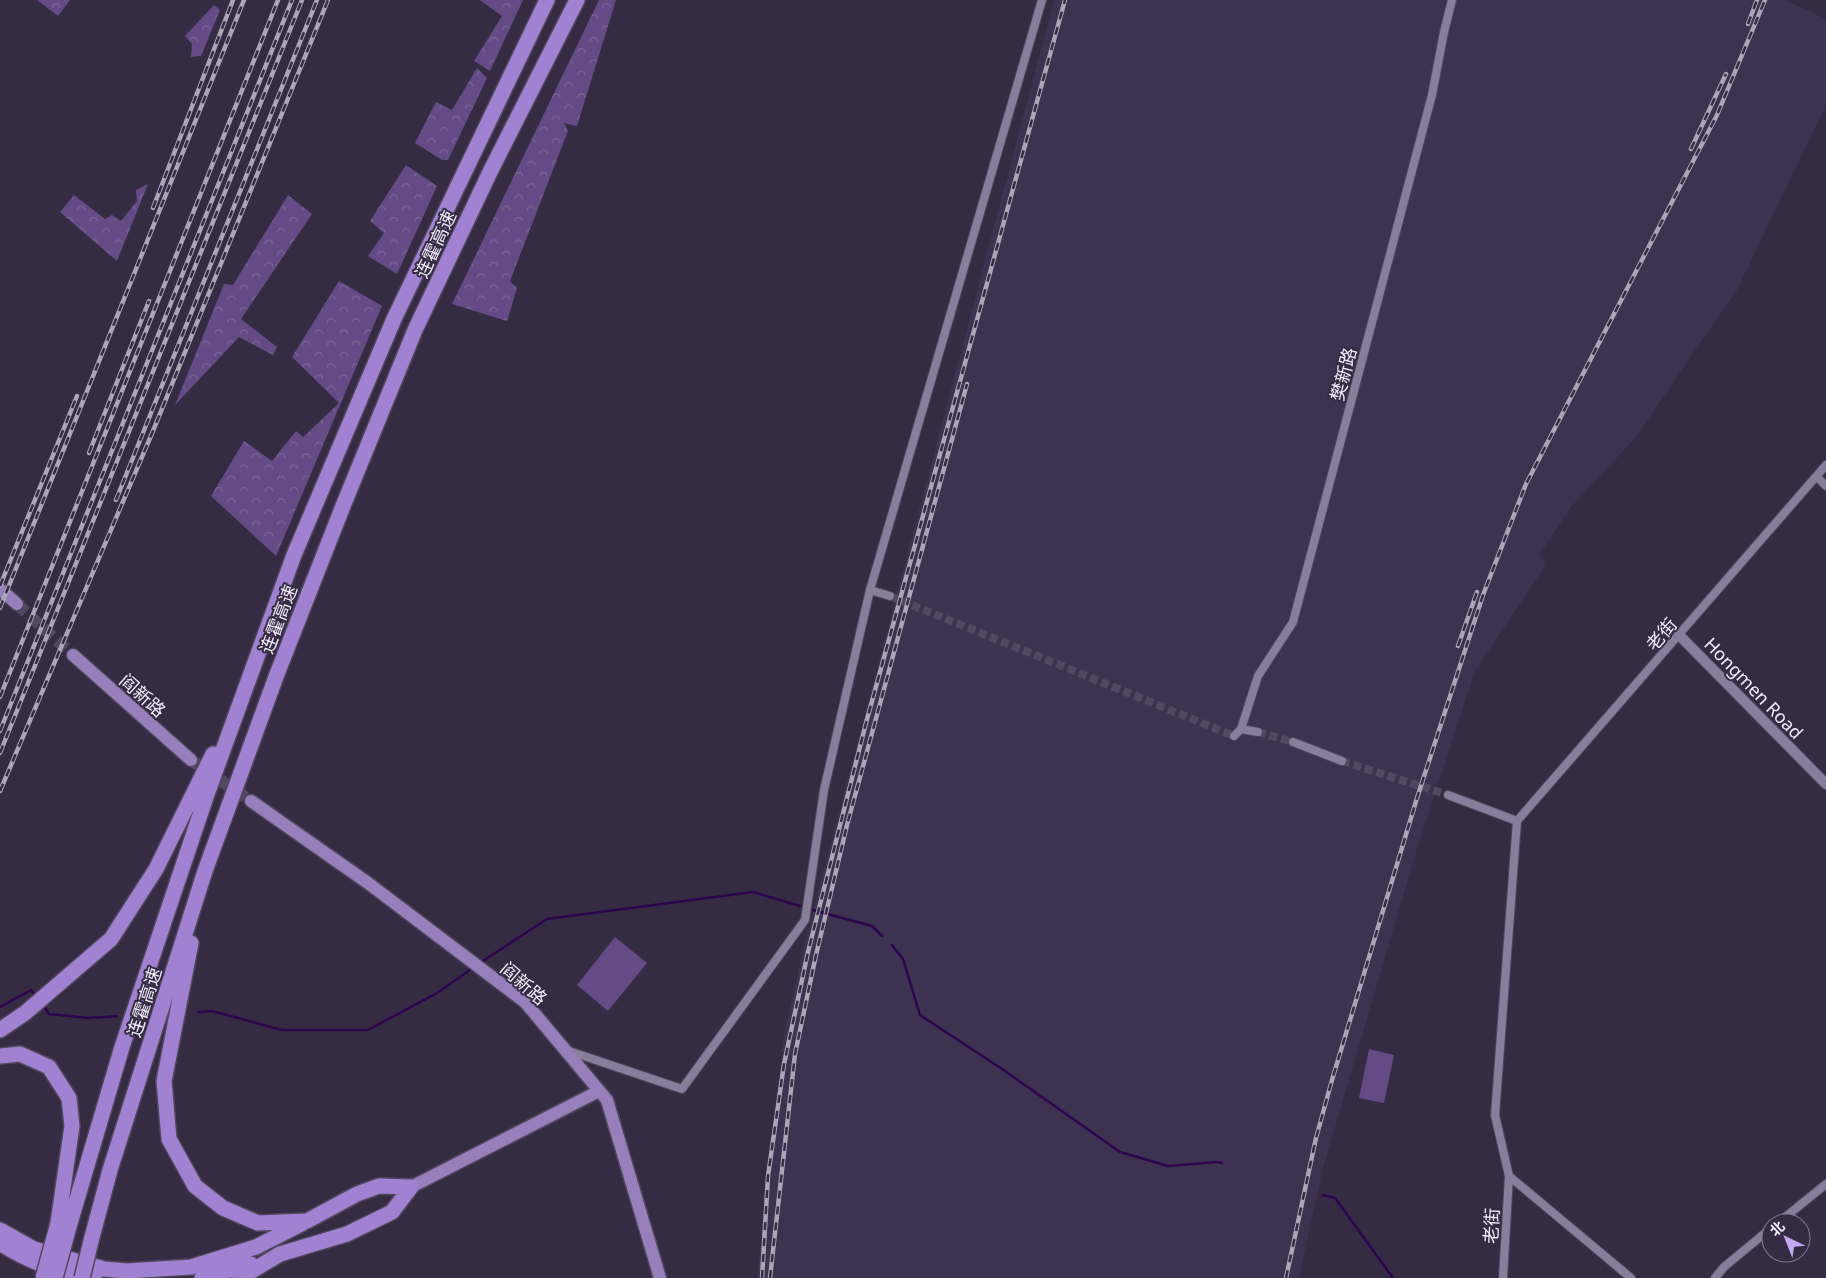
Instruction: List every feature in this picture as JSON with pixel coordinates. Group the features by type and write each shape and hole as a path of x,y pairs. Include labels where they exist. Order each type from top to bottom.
{"highway":[{"name":"连霍高速","path":"54,1278 64,1223 122,1047 206,797 294,555 394,319 547,0"},
{"name":"连霍高速","path":"82,1278 110,1170 205,871 277,674 415,330 490,172 578,0"},
{"path":"0,1030 25,1013 111,940 156,869 246,685"},
{"path":"205,871 164,1081 169,1139 195,1186 223,1208 258,1223 307,1221"},
{"path":"0,1056 20,1054 49,1067 69,1098 72,1126 64,1223 42,1278"},
{"path":"0,1230 34,1248 104,1269 127,1271 191,1267 256,1248 357,1194 379,1186 411,1187"},
{"path":"202,1278 236,1270 280,1254 347,1234 392,1212 411,1187"},
{"path":"0,1243 21,1256 70,1275 94,1278"},
{"path":"240,1278 280,1254"}],"main road":[{"path":"0,588 17,604"},
{"name":"阎新路","path":"73,655 191,760"},
{"name":"阎新路","path":"250,801 368,883 524,1002 607,1100 660,1278"},
{"path":"411,1187 599,1091"}],"street":[{"path":"564,1049 682,1089 805,920 824,790 870,590 1042,0"},
{"name":"樊新路","path":"1241,728 1258,676 1293,622 1432,96 1452,0"},
{"name":"老街","path":"1503,1278 1509,1176 1495,1115 1517,821 1826,466"},
{"path":"1817,476 1826,486"},
{"path":"870,590 890,596"},
{"name":"Hongmen Road","path":"1679,635 1826,784"},
{"path":"1234,736 1241,728 1258,732"},
{"path":"1293,742 1342,761"},
{"path":"1448,795 1517,821"},
{"path":"1509,1176 1631,1278"},
{"path":"1790,1213 1826,1184"},
{"path":"1714,1278 1724,1267 1761,1236"}],"shaded area":[{"path":"1054,0 1785,0 1826,19 1826,105 1736,292 1637,436 1571,507 1539,555 1546,565 1475,671 1416,852 1323,1168 1299,1278 757,1278 784,1035 805,941"}],"green space":[{"path":"37,0 70,0 58,16"},
{"path":"480,0 523,0 490,71 474,61 502,16"},
{"path":"599,0 616,0 577,126 564,123 568,131 510,281 517,288 507,321 452,304"},
{"path":"214,5 220,10 201,56 191,57 192,44 185,36"},
{"path":"477,68 487,78 448,160 442,160 415,143 436,102 452,110"},
{"path":"406,165 437,186 397,274 368,256 384,233 370,221"},
{"path":"148,184 117,261 60,212 74,195 105,219 112,215 121,221 137,201 136,190"},
{"path":"288,195 312,214 241,319 277,347 273,355 239,337 175,405 224,284 233,285"},
{"path":"339,281 382,306 276,556 211,496 244,441 272,461 296,431 303,437 339,403 292,357"},
{"path":"615,937 647,963 608,1011 577,985"},
{"path":"1369,1049 1394,1055 1384,1103 1359,1098"}],"waterway":[{"path":"483,961 547,919 753,892 800,906"},
{"path":"813,910 872,926 882,936"},
{"path":"892,945 903,959 920,1015 1005,1071 1120,1152 1168,1166 1222,1163"},
{"path":"198,1012 212,1011 282,1030 368,1030 437,993 470,970"},
{"path":"0,1007 31,990 34,994"},
{"path":"45,1008 49,1014 89,1018 117,1016"},
{"path":"1323,1195 1335,1198 1393,1278"}],"tunnel":[{"path":"890,596 1234,736"},
{"path":"17,604 73,655"},
{"path":"1258,732 1293,742"},
{"path":"191,760 251,801"},
{"path":"1342,761 1448,795"}],"railway":[{"path":"153,208 233,0"},
{"path":"0,608 244,0"},
{"path":"0,697 278,0"},
{"path":"0,731 292,0"},
{"path":"0,753 302,0"},
{"path":"116,500 317,0"},
{"path":"0,791 153,431 328,0"},
{"path":"762,1278 768,1176 784,1064 808,952 866,723 1065,0"},
{"path":"1748,24 1757,0"},
{"path":"1286,1278 1316,1138 1332,1080 1417,798 1483,595 1526,484 1717,115 1765,0"},
{"path":"1691,149 1726,74"},
{"path":"89,453 149,301"},
{"path":"770,1278 795,1054 816,955 847,825 967,384"},
{"path":"0,586 77,396"},
{"path":"1458,646 1477,592"}]}
